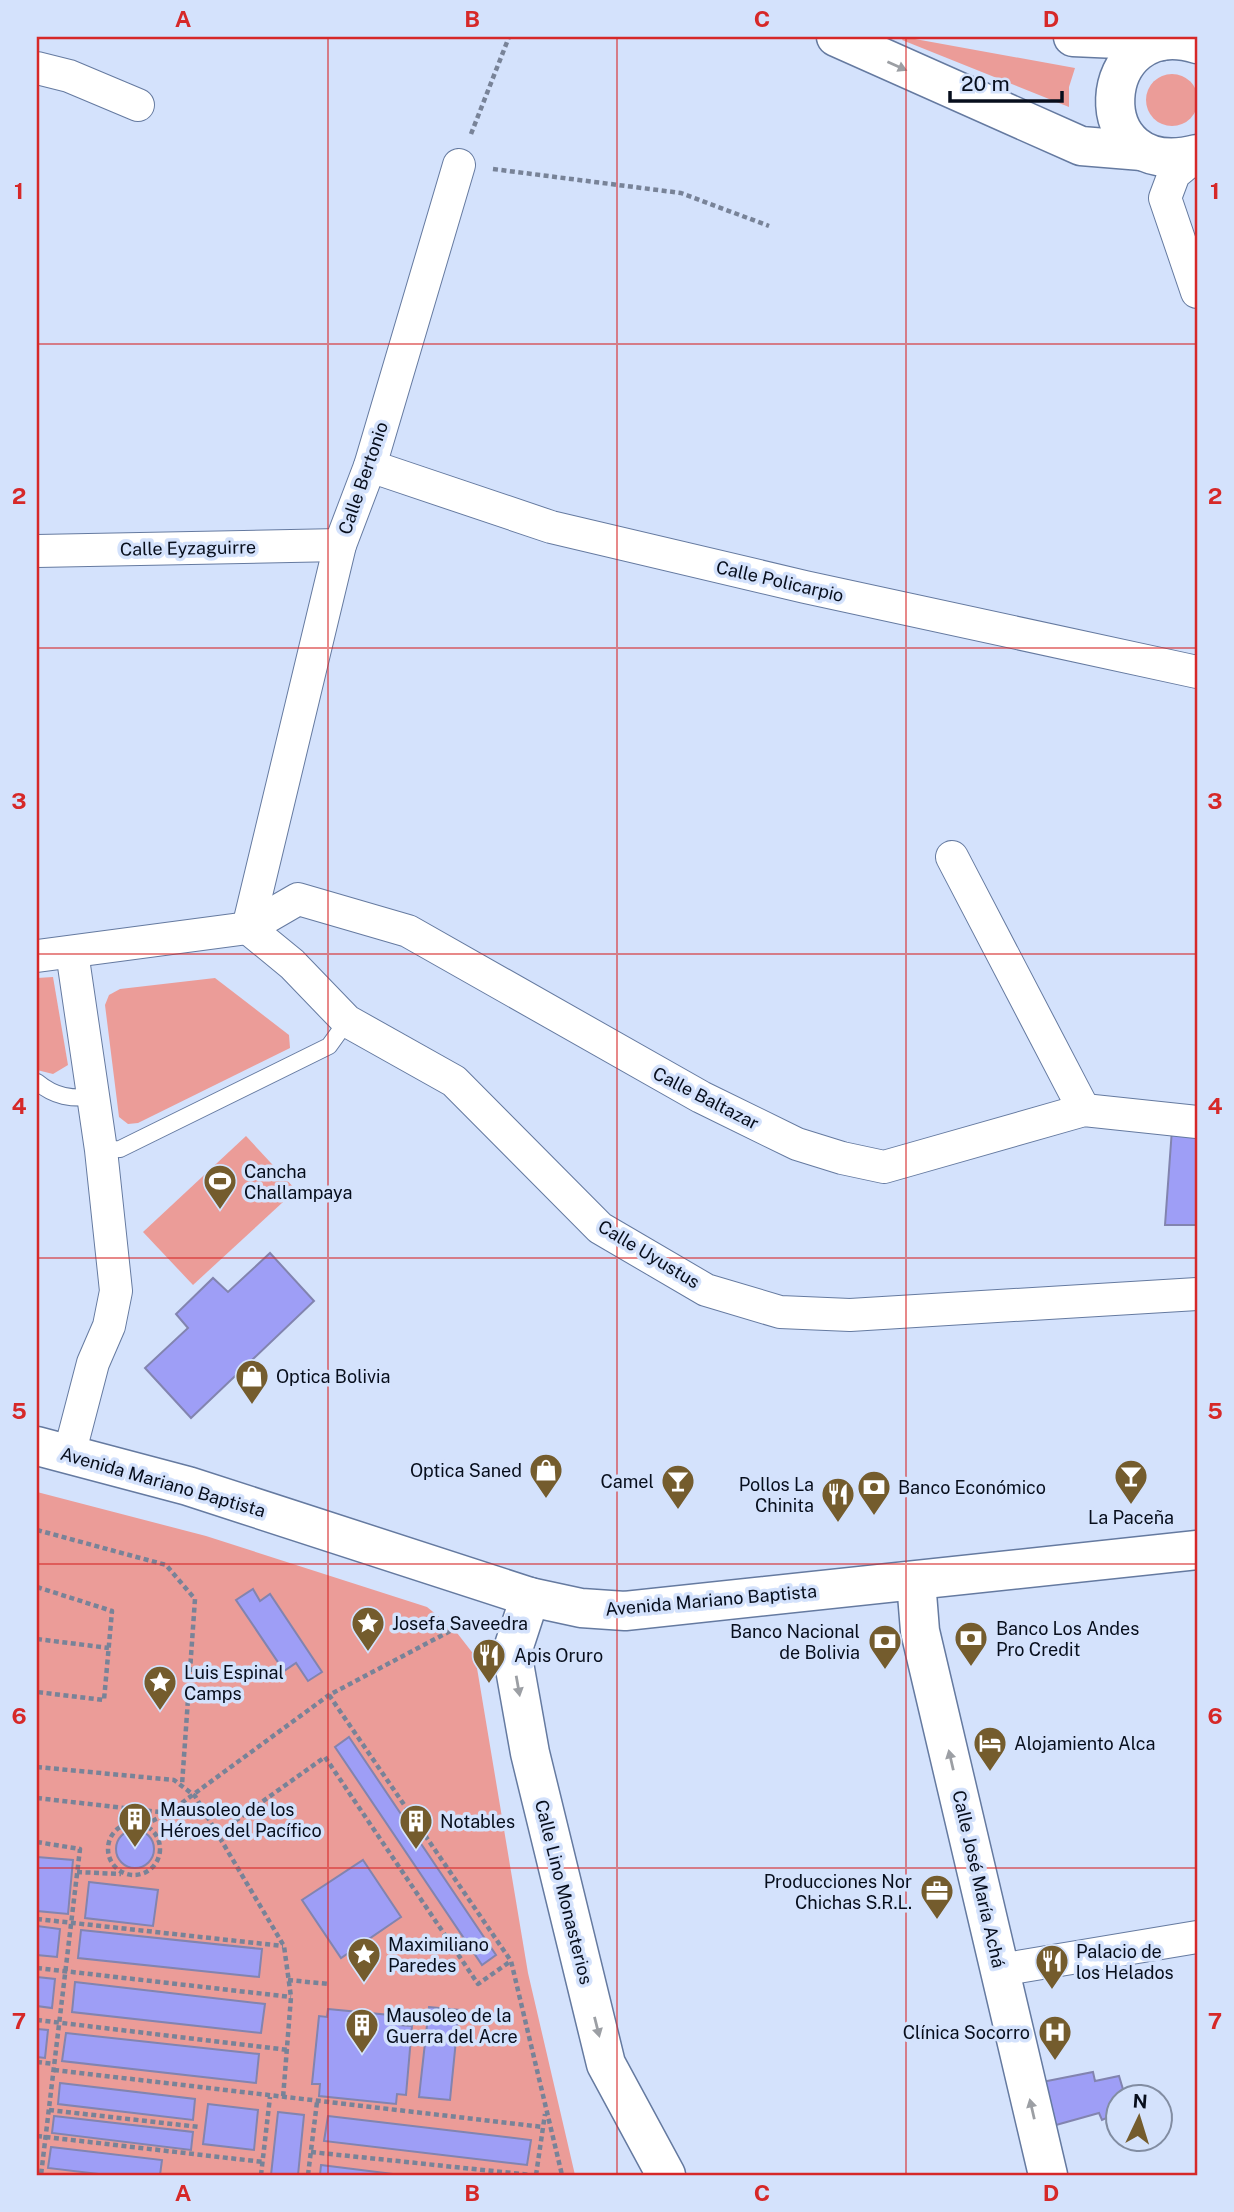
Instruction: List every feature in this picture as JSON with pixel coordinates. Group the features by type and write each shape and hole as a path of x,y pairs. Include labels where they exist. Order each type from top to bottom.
{"main road":[{"path":"836,37 1081,146 1142,151"},
{"path":"1073,37 1188,42"},
{"path":"1188,42 1145,47 1130,58 1120,72 1114,89 1113,107 1126,139 1142,151 1159,158 1197,154"},
{"name":"Avenida Mariano Baptista","path":"53,1451 188,1486 530,1597 581,1608 625,1611 1197,1550"},
{"name":"Calle José María Achá","path":"916,1581 920,1631 1048,2175"},
{"name":"Calle Lino Monasterios","path":"530,1597 512,1652 530,1753 606,2064 666,2175"}],"street":[{"path":"37,68 69,76 138,105"},
{"path":"1197,154 1174,174 1165,198 1197,292"},
{"name":"Calle Bertonio","path":"248,928 340,545 370,466 459,165"},
{"name":"Calle Policarpio","path":"370,466 551,527 805,587 1197,672"},
{"name":"Calle Eyzaguirre","path":"37,551 340,545"},
{"path":"952,857 1084,1110"},
{"name":"Calle Baltazar","path":"248,928 299,899 408,931 701,1097 797,1144 884,1167 1084,1110 1197,1122"},
{"path":"37,956 248,928"},
{"name":"Calle Uyustus","path":"248,928 292,964 347,1021 454,1081 600,1228 706,1290 780,1311 850,1315 1197,1294"},
{"path":"53,1451 109,1326 116,1291 101,1150 72,952"},
{"path":"1000,1970 1197,1937"}],"lane":[{"path":"101,1150 120,1149 329,1046 347,1021"},
{"path":"37,1082 49,1092 71,1099 94,1097"}],"path":[{"path":"509,37 459,165 681,193 769,226"},
{"path":"37,1530 166,1565 195,1599 182,1786"},
{"path":"37,1587 112,1611 104,1700 37,1692"},
{"path":"121,1874 108,1860 111,1832 125,1823 146,1824 168,1813 195,1796 329,1695 454,1629"},
{"path":"37,1639 109,1648"},
{"path":"329,1695 511,1961 562,2175"},
{"path":"235,1821 325,1758 478,1984 511,1961"},
{"path":"37,1767 174,1780 195,1796 284,1946 291,1997 283,2098"},
{"path":"37,1798 168,1813"},
{"path":"77,1872 141,1876 159,1860 159,1837 146,1824"},
{"path":"37,1842 80,1849 41,2175"},
{"path":"37,1919 284,1946"},
{"path":"37,1968 291,1997"},
{"path":"288,1980 329,1984"},
{"path":"37,2020 288,2050"},
{"path":"37,2062 54,2067 283,2098 543,2127"},
{"path":"261,2175 270,2096"},
{"path":"308,2175 317,2102"},
{"path":"311,2152 534,2175 545,2108"},
{"path":"49,2110 199,2127"},
{"path":"37,2136 263,2162"}],"shaded area":[{"path":"904,37 1075,68 1069,87 1069,107 902,40"},
{"path":"1172,74 1182,76 1190,82 1196,90 1196,110 1190,118 1182,124 1172,126 1162,124 1154,118 1148,110 1146,100 1148,90 1154,82 1162,76"},
{"path":"53,977 68,1065 53,1074 37,1070 37,978"},
{"path":"215,978 289,1035 290,1048 138,1123 128,1124 119,1117 105,1005 109,995 120,989"},
{"name":"Cancha Challampaya","path":"246,1136 296,1190 193,1285 143,1232"},
{"path":"37,1492 206,1536 427,1607 454,1629 475,1656 528,1973 575,2175 37,2175"}],"building":[{"path":"1172,1129 1197,1131 1197,1225 1165,1225"},
{"path":"270,1253 314,1301 191,1418 145,1368 188,1328 176,1314 213,1278 228,1292"},
{"path":"253,1589 260,1601 270,1594 322,1672 308,1681 296,1663 284,1671 236,1600"},
{"name":"Notables","path":"349,1737 496,1955 482,1965 335,1747"},
{"name":"Mausoleo de los Héroes del Pacífico","path":"135,1830 149,1835 154,1849 149,1863 135,1868 121,1863 116,1849 121,1835"},
{"path":"37,1857 73,1860 68,1914 37,1911"},
{"path":"363,1860 401,1917 341,1958 302,1900"},
{"path":"89,1882 158,1890 153,1926 85,1918"},
{"path":"37,1926 60,1929 57,1957 37,1955"},
{"path":"81,1930 262,1949 259,1977 78,1958"},
{"path":"37,1977 55,1979 52,2008 37,2006"},
{"path":"75,1982 265,2004 261,2033 72,2012"},
{"path":"429,2007 459,2010 450,2100 419,2097"},
{"name":"Mausoleo de la Guerra del Acre","path":"328,2009 400,2016 399,2025 412,2026 406,2095 397,2094 396,2104 319,2096 320,2084 312,2084 319,2016 327,2017"},
{"path":"37,2029 48,2030 45,2058 37,2057"},
{"path":"66,2033 259,2054 256,2083 62,2061"},
{"path":"1093,2072 1095,2081 1119,2076 1121,2082 1104,2082 1104,2119 1102,2120 1099,2113 1056,2125 1042,2082"},
{"path":"60,2083 195,2099 193,2120 58,2104"},
{"path":"208,2104 258,2110 254,2150 203,2144"},
{"path":"278,2112 304,2115 298,2175 271,2175"},
{"path":"54,2116 193,2132 191,2150 52,2133"},
{"path":"328,2116 531,2140 527,2165 324,2141"},
{"path":"51,2147 162,2160 160,2175 107,2175 48,2168"},
{"path":"321,2165 401,2175 320,2175"}],"place":[{"name":"Cancha Challampaya","path":"220,1211"},
{"name":"Optica Bolivia","path":"252,1406"},
{"name":"Optica Saned","path":"546,1500"},
{"name":"La Paceña","path":"1131,1506"},
{"name":"Camel","path":"678,1511"},
{"name":"Banco Económico","path":"874,1517"},
{"name":"Pollos La Chinita","path":"838,1524"},
{"name":"Josefa Saveedra","path":"368,1653"},
{"name":"Banco Los Andes Pro Credit","path":"971,1668"},
{"name":"Banco Nacional de Bolivia","path":"885,1671"},
{"name":"Apis Oruro","path":"489,1685"},
{"name":"Luis Espinal Camps","path":"160,1712"},
{"name":"Alojamiento Alca","path":"990,1773"},
{"name":"Mausoleo de los Héroes del Pacífico","path":"135,1849"},
{"name":"Notables","path":"416,1851"},
{"name":"Producciones Nor Chichas S.R.L.","path":"937,1921"},
{"name":"Maximiliano Paredes","path":"364,1984"},
{"name":"Palacio de los Helados","path":"1052,1991"},
{"name":"Mausoleo de la Guerra del Acre","path":"362,2055"},
{"name":"Clínica Socorro","path":"1055,2062"}]}
